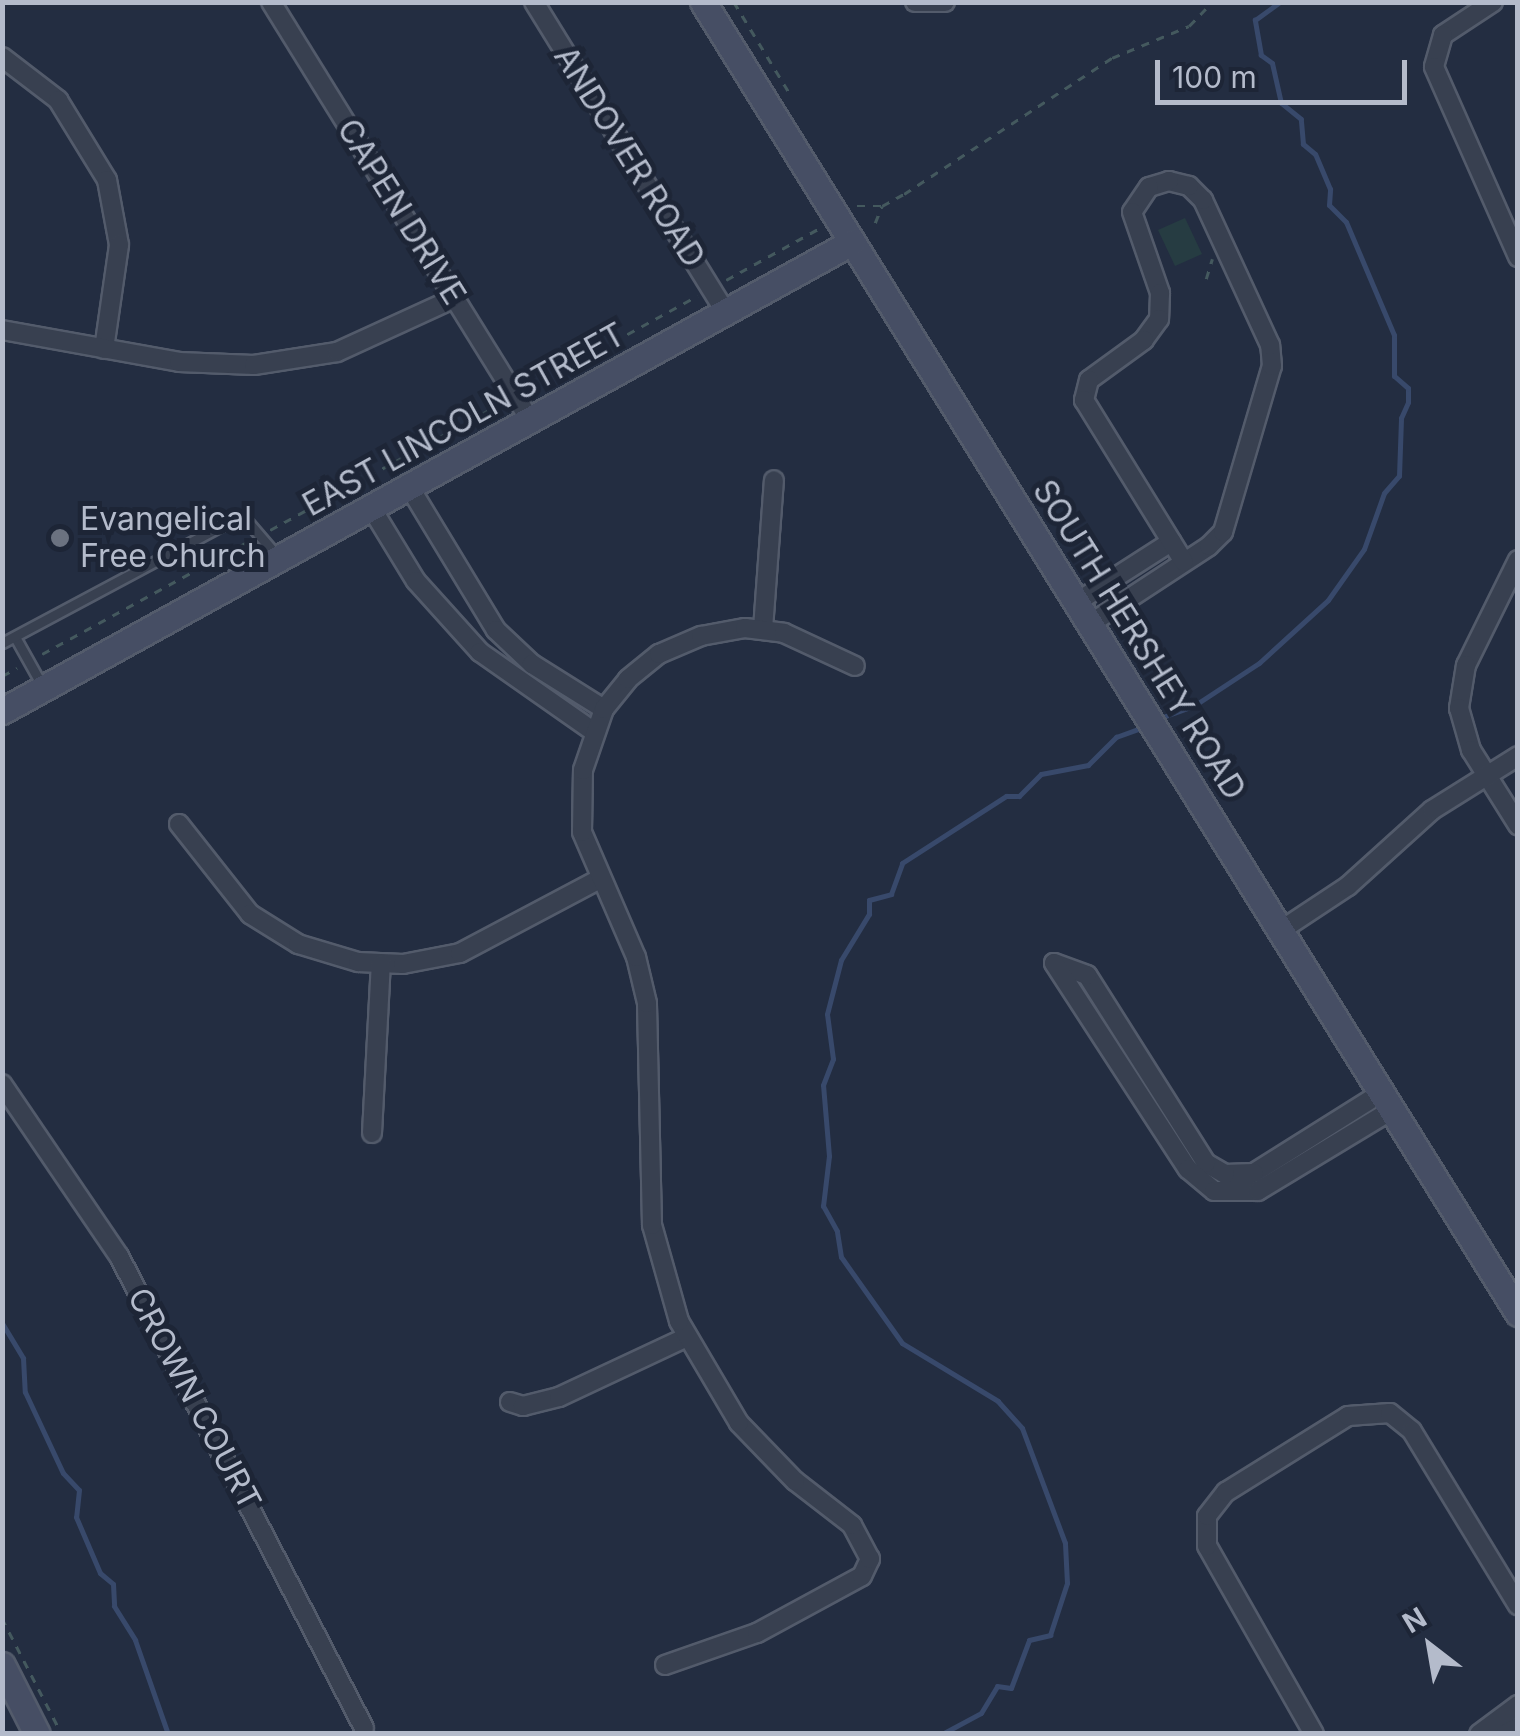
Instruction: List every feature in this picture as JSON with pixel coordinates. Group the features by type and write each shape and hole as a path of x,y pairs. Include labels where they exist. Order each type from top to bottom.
{"main road":[{"name":"SOUTH HERSHEY ROAD","path":"703,2 1518,1313"},
{"name":"EAST LINCOLN STREET","path":"2,712 531,421 718,300 852,242"},
{"path":"2,1665 37,1734"}],"street":[{"name":"CAPEN DRIVE","path":"270,2 531,421"},
{"name":"ANDOVER ROAD","path":"534,2 718,300"},
{"path":"915,2 945,2"},
{"path":"1493,2 1438,45 1436,78 1513,234 1518,256"},
{"path":"2,58 58,100 107,180 120,245 104,349"},
{"path":"1084,613 1184,562 1217,540 1227,524 1273,359 1203,200 1188,186 1168,180 1149,187 1132,212 1160,293 1158,318 1144,340 1090,380 1084,400 1184,562"},
{"path":"2,330 217,365 295,361 377,338 454,298"},
{"path":"764,629 774,480"},
{"path":"410,488 496,630 552,679 604,709"},
{"path":"372,509 416,580 456,628 522,687 594,730"},
{"path":"1084,613 1171,542"},
{"path":"1518,560 1466,665 1459,694 1465,737 1518,825"},
{"path":"665,1666 749,1637 855,1580 868,1568 868,1549 852,1525 756,1444 687,1337 652,1225 647,1003 630,944 582,832 579,804 594,730 604,709 628,679 675,646 718,631 764,629 810,640 855,666"},
{"path":"1280,931 1348,886 1432,810 1518,756"},
{"path":"179,824 226,890 264,925 329,956 381,964 460,953 600,879"},
{"path":"1184,1145 1132,1045 1088,975 1054,963 1115,1056 1184,1145 1225,1174 1269,1175 1386,1101"},
{"path":"372,1133 381,964"},
{"path":"1115,1056 1132,1045"},
{"name":"CROWN COURT","path":"2,1084 119,1256 364,1728"},
{"path":"510,1402 523,1406 559,1397 687,1337"},
{"path":"1314,1734 1207,1546 1207,1516 1226,1492 1348,1416 1390,1413 1412,1430 1518,1605"},
{"path":"1479,1734 1518,1705"},
{"path":"1505,1734 1518,1727"}],"lane":[{"path":"2,644 242,514 263,534 280,559"},
{"path":"16,638 44,689"}],"path":[{"path":"734,2 789,92"},
{"path":"874,223 882,206 1126,49 1190,26 1212,2"},
{"path":"2,676 515,396 718,300 862,203 882,206"},
{"path":"2,1618 62,1734"}],"green space":[{"path":"1185,218 1202,254 1175,266 1158,230"}],"waterway":[{"path":"1160,718 1195,705 1259,663 1328,600 1364,549 1384,493 1399,476 1401,418 1408,402 1408,388 1394,376 1394,335 1346,222 1329,205 1330,189 1315,154 1303,144 1301,119 1281,103 1272,63 1261,55 1255,20 1280,2"},
{"path":"942,1734 981,1713 997,1686 1011,1688 1029,1640 1050,1635 1067,1583 1065,1543 1022,1428 998,1401 902,1343 841,1257 837,1231 823,1206 829,1156 823,1085 833,1059 827,1014 841,960 869,914 869,900 891,894 902,863 1006,796 1019,796 1041,774 1088,765 1116,737 1146,726"},
{"path":"2,1323 23,1358 25,1392 63,1473 79,1490 76,1517 100,1573 113,1584 114,1606 135,1640 168,1734"}],"place":[{"name":"Evangelical Free Church","path":"60,538"}]}
